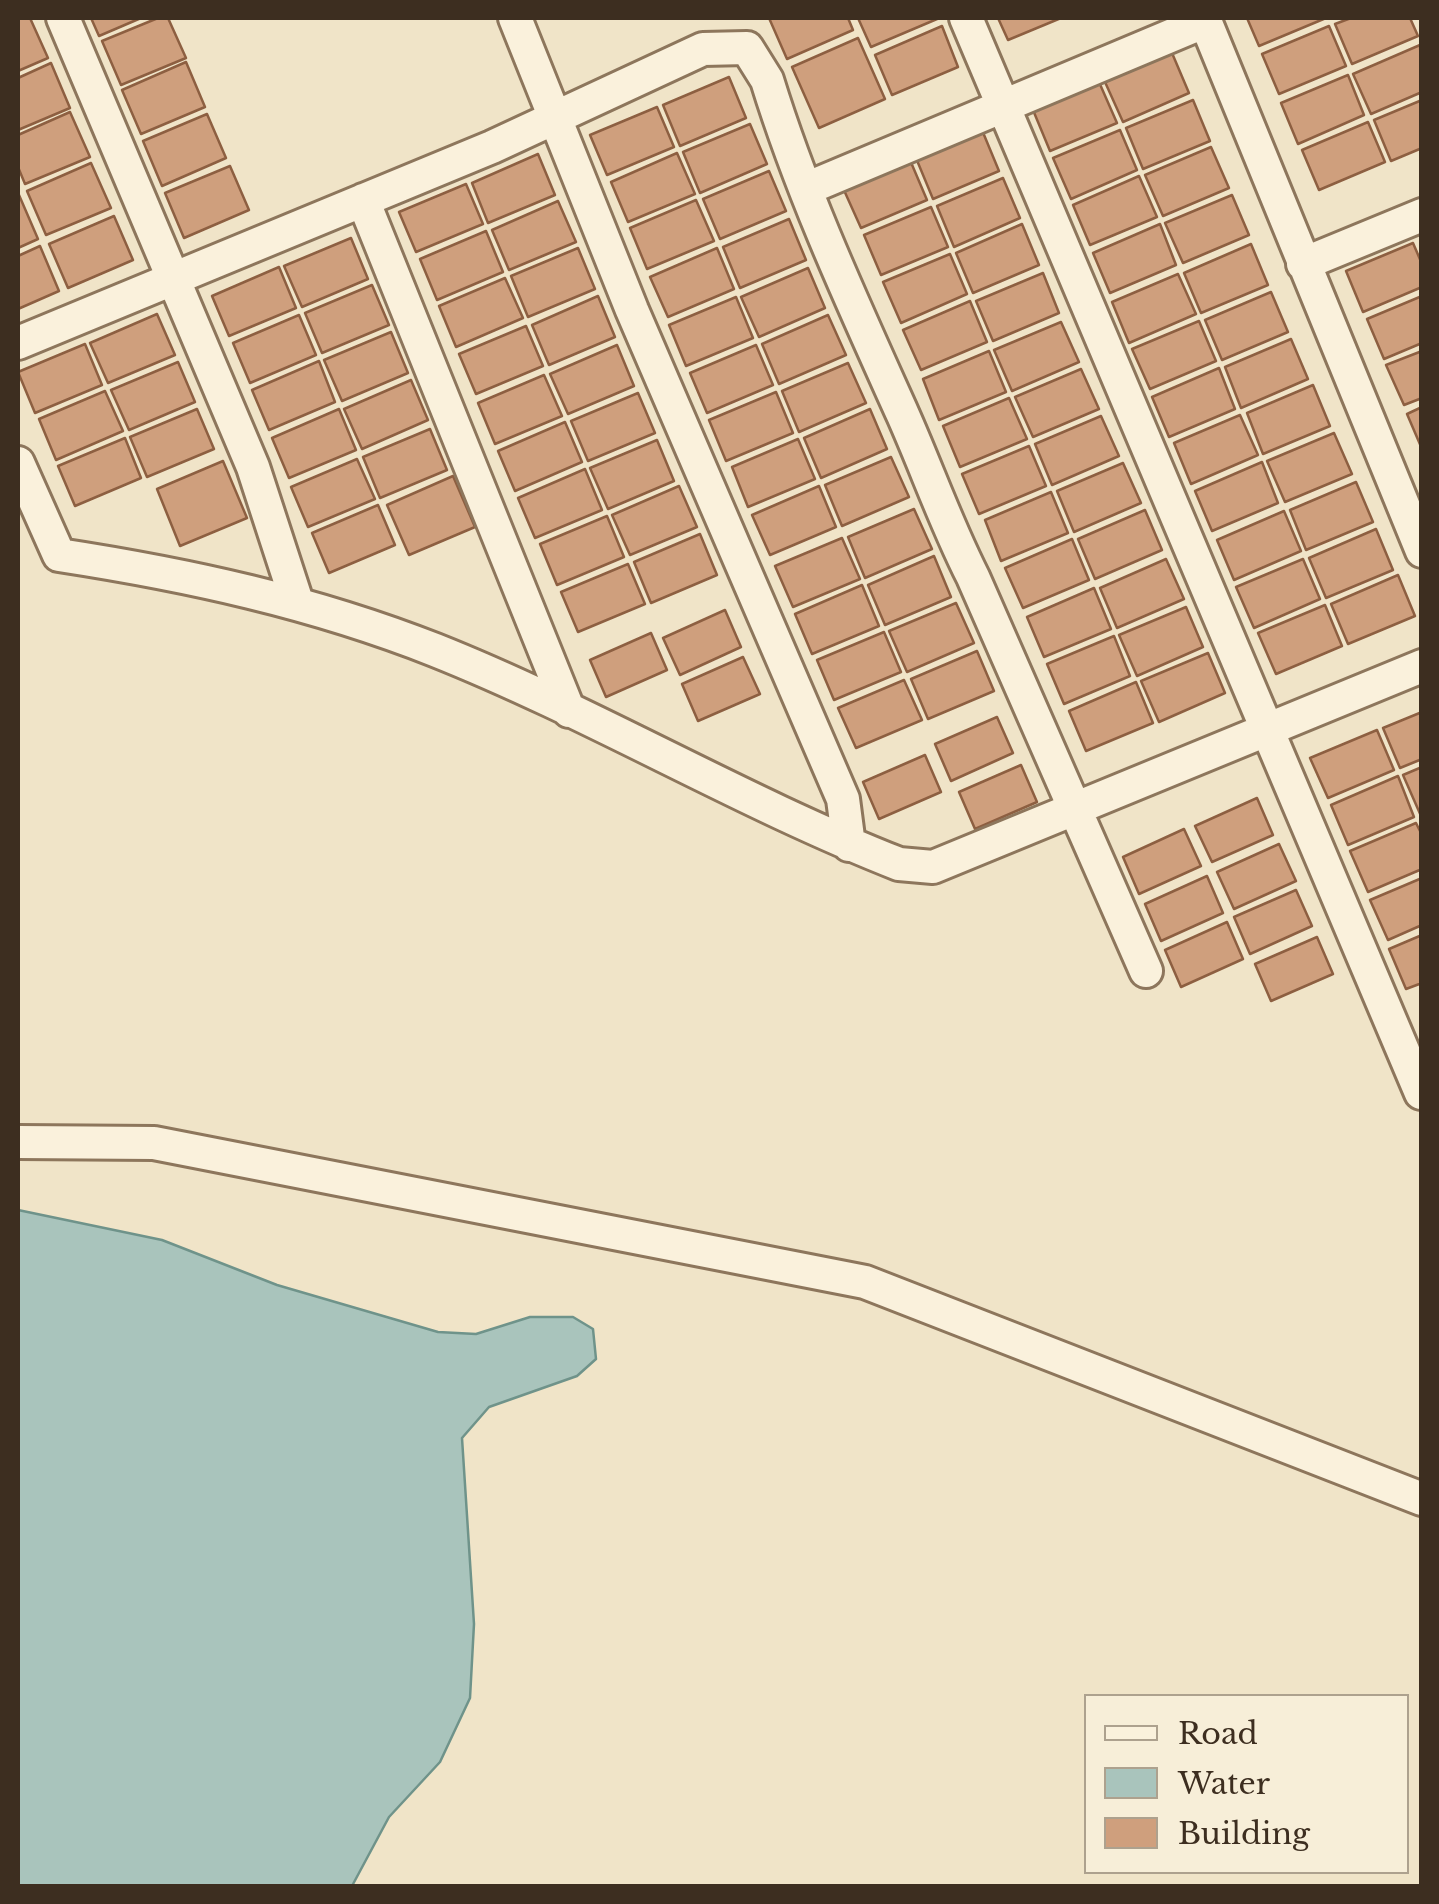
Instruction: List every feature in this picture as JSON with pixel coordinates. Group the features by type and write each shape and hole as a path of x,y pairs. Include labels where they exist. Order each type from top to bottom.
{"street":[{"path":"63,18 253,467 297,602"},
{"path":"514,18 632,310 843,800 850,845"},
{"path":"966,18 1421,1094"},
{"path":"808,188 1005,108 1205,19 1422,551"},
{"path":"18,344 364,200 703,50 747,48 767,80 931,491 974,577 1146,970"},
{"path":"364,200 569,711"},
{"path":"1304,264 1422,215"},
{"path":"18,463 59,555 211,580 297,602 436,651 850,845 899,864 933,866 1422,666"},
{"path":"18,1142 154,1143 865,1282 1422,1499"}],"water":[{"path":"18,1210 162,1240 277,1285 438,1332 476,1334 530,1317 573,1317 593,1329 596,1359 577,1376 489,1407 462,1438 474,1624 470,1698 440,1762 389,1817 352,1886 18,1886"}],"building":[{"path":"18,18 30,18 48,58 18,71"},
{"path":"91,18 141,18 99,36"},
{"path":"158,18 168,18 186,58 121,85 102,41"},
{"path":"769,18 848,18 853,30 787,59"},
{"path":"858,18 936,18 937,19 871,47"},
{"path":"998,18 1061,18 1008,40"},
{"path":"1247,18 1326,18 1259,46"},
{"path":"1351,18 1410,18 1418,36 1352,64 1335,24"},
{"path":"942,26 958,67 892,95 875,55"},
{"path":"1329,26 1346,66 1279,94 1262,54"},
{"path":"858,38 885,99 819,128 792,67"},
{"path":"1420,45 1422,92 1371,114 1353,74"},
{"path":"1172,53 1189,93 1123,122 1105,82"},
{"path":"186,62 205,107 141,134 122,90"},
{"path":"51,63 70,108 18,130 18,78"},
{"path":"1348,75 1364,115 1298,144 1281,103"},
{"path":"729,77 746,118 680,146 663,105"},
{"path":"1099,82 1117,123 1050,151 1033,110"},
{"path":"1193,100 1210,141 1143,169 1126,128"},
{"path":"1422,100 1422,148 1391,161 1374,120"},
{"path":"657,107 674,147 607,175 590,135"},
{"path":"70,112 90,157 25,184 18,167 18,135"},
{"path":"207,114 226,158 162,186 143,141"},
{"path":"1368,122 1385,162 1319,190 1302,150"},
{"path":"750,124 767,164 700,193 683,152"},
{"path":"982,130 999,171 933,199 916,158"},
{"path":"1120,130 1137,170 1071,199 1053,158"},
{"path":"1211,147 1229,188 1163,216 1145,175"},
{"path":"677,153 695,194 628,222 611,182"},
{"path":"538,154 555,195 488,223 472,183"},
{"path":"910,160 927,200 861,228 843,188"},
{"path":"91,163 111,208 46,235 27,191"},
{"path":"230,166 249,210 184,238 165,193"},
{"path":"769,171 786,211 720,239 703,199"},
{"path":"1139,176 1157,217 1090,245 1073,205"},
{"path":"1003,178 1020,218 954,247 937,206"},
{"path":"466,184 483,224 416,252 399,212"},
{"path":"1232,195 1249,235 1183,263 1165,223"},
{"path":"18,196 38,239 18,248"},
{"path":"696,200 714,241 647,269 630,228"},
{"path":"558,201 576,242 509,270 492,230"},
{"path":"931,207 948,247 881,275 864,235"},
{"path":"114,216 133,260 68,288 49,244"},
{"path":"789,219 806,260 740,288 723,247"},
{"path":"1022,224 1039,265 973,293 956,253"},
{"path":"1160,224 1176,265 1110,293 1093,253"},
{"path":"486,231 503,272 437,300 420,259"},
{"path":"351,238 368,279 302,307 284,266"},
{"path":"1413,243 1422,264 1422,287 1363,312 1346,271"},
{"path":"1251,244 1268,285 1201,313 1184,273"},
{"path":"40,246 59,291 18,309 18,256"},
{"path":"578,248 595,289 528,317 511,276"},
{"path":"717,248 734,289 668,317 650,277"},
{"path":"950,254 967,294 901,323 883,282"},
{"path":"279,267 296,308 229,336 212,296"},
{"path":"808,268 825,308 759,337 741,297"},
{"path":"1043,273 1059,313 993,341 976,301"},
{"path":"1178,274 1196,314 1129,343 1112,302"},
{"path":"505,278 523,318 456,347 439,306"},
{"path":"372,285 389,325 322,353 305,313"},
{"path":"1271,292 1288,332 1222,360 1205,320"},
{"path":"598,296 615,337 549,365 532,325"},
{"path":"1422,296 1422,343 1384,359 1367,319"},
{"path":"736,297 753,338 686,366 669,325"},
{"path":"970,301 987,342 921,370 903,330"},
{"path":"157,314 175,355 108,383 90,343"},
{"path":"299,315 316,355 250,383 233,343"},
{"path":"828,315 846,355 779,384 762,344"},
{"path":"1199,321 1216,361 1150,389 1132,349"},
{"path":"1061,322 1079,362 1012,391 994,350"},
{"path":"526,326 543,366 476,394 459,354"},
{"path":"391,332 408,373 342,401 324,360"},
{"path":"1291,339 1308,379 1241,408 1225,367"},
{"path":"85,344 102,385 35,413 18,372"},
{"path":"617,345 634,386 568,414 550,374"},
{"path":"756,345 773,385 707,413 690,373"},
{"path":"989,351 1006,392 939,420 923,379"},
{"path":"1422,351 1422,398 1404,405 1386,365"},
{"path":"319,361 335,402 269,430 252,390"},
{"path":"178,362 195,402 129,430 111,390"},
{"path":"848,363 866,403 799,432 782,391"},
{"path":"1219,368 1235,409 1169,437 1152,397"},
{"path":"1081,369 1099,409 1033,437 1015,397"},
{"path":"544,375 562,416 495,444 478,403"},
{"path":"411,380 428,420 362,449 344,409"},
{"path":"1313,385 1330,426 1263,454 1247,413"},
{"path":"105,391 123,431 56,460 39,419"},
{"path":"776,392 793,433 726,461 709,420"},
{"path":"638,393 655,433 588,461 571,421"},
{"path":"1009,398 1027,439 960,467 943,426"},
{"path":"1422,407 1422,449 1407,414"},
{"path":"197,409 214,449 147,477 130,437"},
{"path":"339,409 356,450 289,478 272,438"},
{"path":"870,409 887,449 821,478 804,438"},
{"path":"1240,415 1258,455 1191,484 1174,443"},
{"path":"1101,416 1119,456 1052,485 1035,444"},
{"path":"565,422 582,462 515,491 498,451"},
{"path":"430,429 447,470 380,498 363,457"},
{"path":"1334,433 1352,474 1285,502 1267,461"},
{"path":"125,438 141,478 75,506 58,466"},
{"path":"798,439 815,479 748,507 732,467"},
{"path":"657,440 674,481 608,509 590,468"},
{"path":"1029,446 1046,486 979,514 962,474"},
{"path":"891,457 909,497 842,526 825,485"},
{"path":"357,459 375,499 308,527 291,487"},
{"path":"223,461 247,518 180,546 157,489"},
{"path":"1262,462 1278,503 1212,531 1195,491"},
{"path":"1123,463 1141,503 1074,532 1057,491"},
{"path":"585,469 602,510 535,538 518,498"},
{"path":"453,476 475,527 409,555 387,505"},
{"path":"1356,482 1373,522 1306,550 1290,510"},
{"path":"679,486 697,527 630,555 612,515"},
{"path":"819,486 836,527 770,555 752,515"},
{"path":"1051,492 1068,533 1001,561 985,520"},
{"path":"378,505 395,545 329,573 312,533"},
{"path":"914,509 932,549 865,578 848,537"},
{"path":"1145,510 1162,550 1095,579 1078,539"},
{"path":"1284,511 1301,551 1234,580 1217,540"},
{"path":"607,516 624,557 557,585 540,544"},
{"path":"1376,529 1393,570 1326,598 1309,558"},
{"path":"700,534 717,575 651,603 634,562"},
{"path":"842,538 860,579 793,607 775,566"},
{"path":"1072,539 1089,580 1023,608 1005,568"},
{"path":"934,556 951,597 885,625 868,585"},
{"path":"1166,559 1184,599 1117,628 1100,588"},
{"path":"1303,559 1320,599 1254,628 1236,587"},
{"path":"628,564 645,604 578,632 561,592"},
{"path":"1398,575 1415,616 1348,644 1331,604"},
{"path":"862,585 879,626 812,654 795,614"},
{"path":"1094,588 1111,629 1044,657 1027,617"},
{"path":"956,603 974,643 907,672 889,631"},
{"path":"1325,605 1342,646 1276,674 1258,633"},
{"path":"1186,607 1203,647 1137,676 1119,635"},
{"path":"725,610 741,647 680,675 663,638"},
{"path":"884,632 901,672 834,700 817,660"},
{"path":"651,633 667,670 606,697 590,660"},
{"path":"1114,636 1130,676 1064,704 1047,664"},
{"path":"977,651 994,691 928,719 911,679"},
{"path":"1208,653 1225,693 1159,722 1141,681"},
{"path":"743,657 760,694 698,721 682,684"},
{"path":"904,680 922,720 856,748 838,708"},
{"path":"1136,682 1153,723 1086,751 1069,711"},
{"path":"1422,712 1422,759 1400,768 1383,728"},
{"path":"997,717 1013,753 951,781 935,744"},
{"path":"1377,730 1394,770 1328,798 1310,758"},
{"path":"925,755 941,792 879,819 863,782"},
{"path":"1021,765 1037,802 975,829 959,792"},
{"path":"1422,767 1422,815 1421,816 1403,775"},
{"path":"1398,776 1414,817 1348,845 1331,805"},
{"path":"1257,798 1273,835 1212,862 1195,826"},
{"path":"1416,823 1422,835 1422,869 1368,892 1350,851"},
{"path":"1184,829 1201,866 1139,894 1123,857"},
{"path":"1279,844 1296,881 1234,909 1217,872"},
{"path":"1207,876 1223,913 1161,941 1145,904"},
{"path":"1422,878 1422,925 1388,940 1370,900"},
{"path":"1296,890 1312,926 1250,954 1234,917"},
{"path":"1227,922 1243,959 1181,987 1165,950"},
{"path":"1422,935 1422,983 1406,989 1389,949"},
{"path":"1317,937 1333,974 1271,1001 1255,964"}]}
